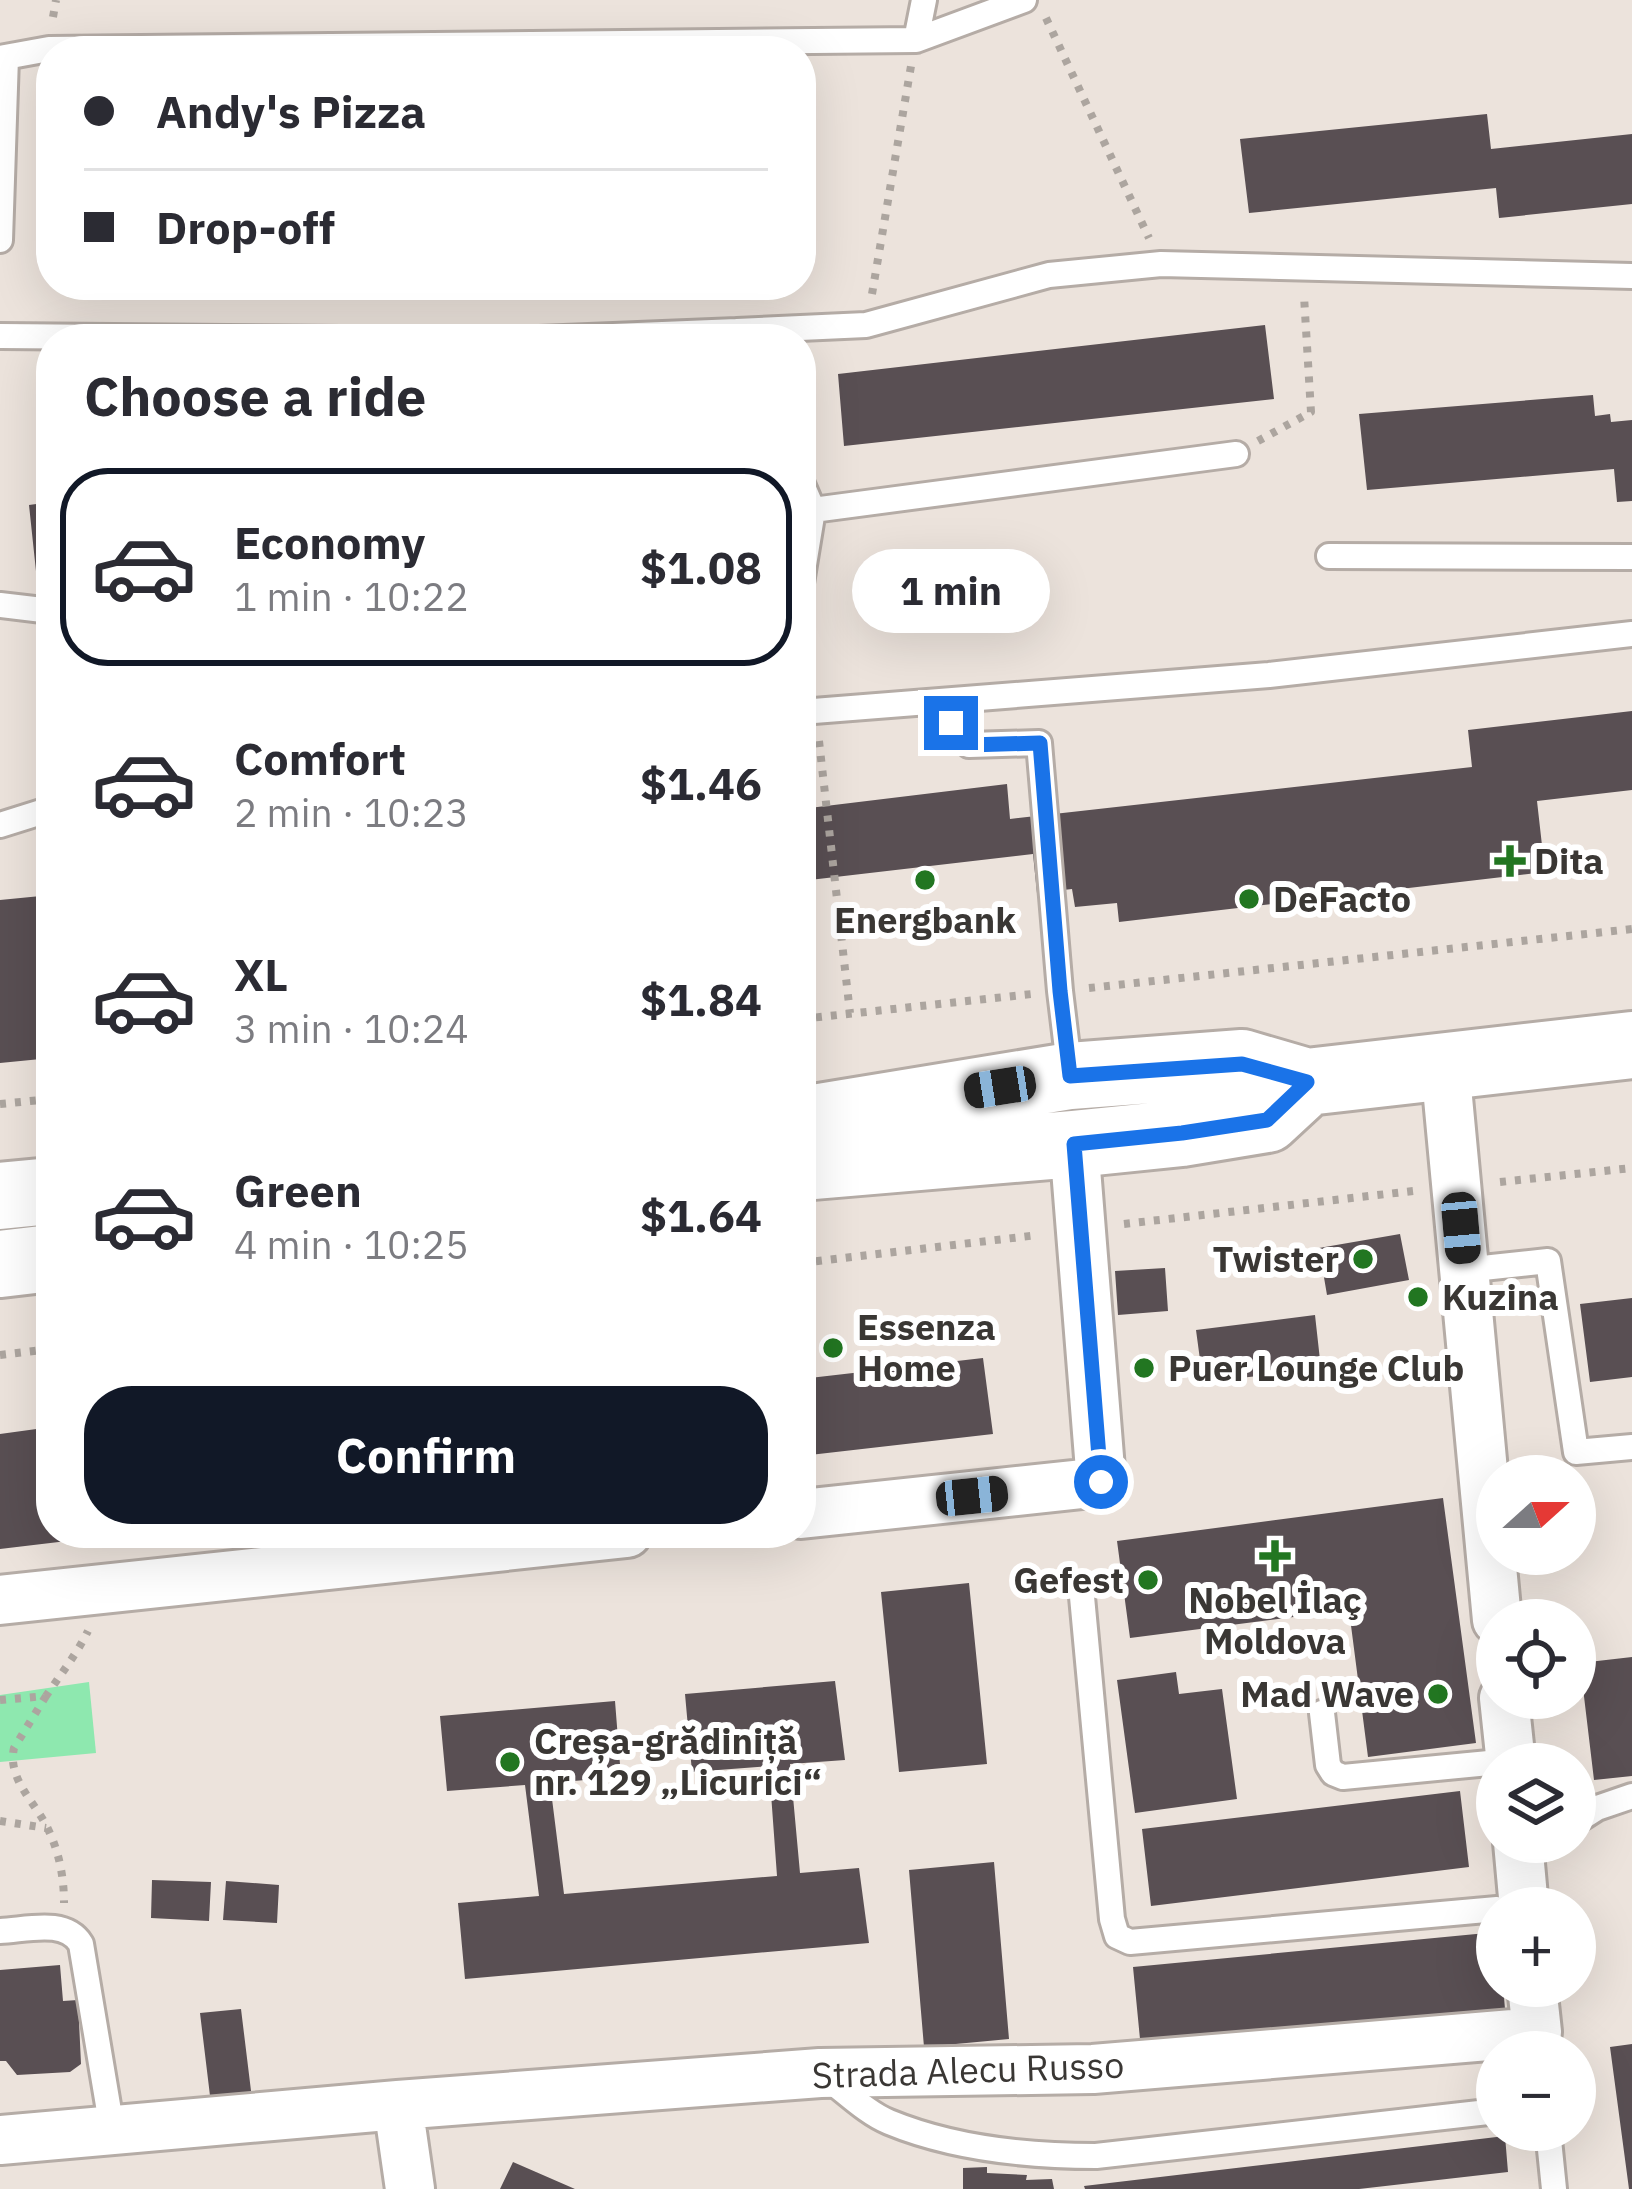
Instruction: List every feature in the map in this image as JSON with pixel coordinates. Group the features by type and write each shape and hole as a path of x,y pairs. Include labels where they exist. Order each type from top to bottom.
{"main road":[{"path":"816,1118 1070,1076 1242,1064 1307,1082 1632,1045"},
{"path":"816,1166 1074,1144 1267,1120 1307,1082"},
{"path":"0,1196 36,1192"},
{"path":"0,1264 36,1260"}],"street":[{"path":"1445,1066 1495,1599"},
{"path":"816,1512 1101,1482 1074,1144"},
{"path":"0,1600 487,1548"},
{"name":"Strada Alecu Russo","path":"0,2140 820,2073 1093,2069 1536,2024"},
{"path":"398,2105 410,2189"}],"lane":[{"path":"916,40 924,0"},
{"path":"816,41 916,40 1024,0"},
{"path":"0,240 3,57 36,51"},
{"path":"816,329 866,325 1049,275 1161,264 1632,276"},
{"path":"0,336 36,336"},
{"path":"816,510 1235,454"},
{"path":"1329,556 1632,557"},
{"path":"0,605 36,609"},
{"path":"816,711 1269,675 1632,634"},
{"path":"932,702 969,745 1040,743 1070,1076"},
{"path":"0,825 36,814"},
{"path":"1464,1270 1548,1261 1576,1452 1632,1447"},
{"path":"1081,1586 1117,1936 1130,1942 1476,1911"},
{"path":"1322,1713 1328,1765 1343,1777 1476,1766"},
{"path":"1596,1809 1632,1796"},
{"path":"0,1931 64,1929 81,1944 112,2129"},
{"path":"820,2073 884,2121 944,2139 1062,2156 1476,2113"},
{"path":"1550,2151 1554,2189"}],"path":[{"path":"1038,0 1161,264"},
{"path":"866,325 916,40"},
{"path":"1235,454 1311,412 1302,268"},
{"path":"822,772 850,1013"},
{"path":"816,1017 1632,929"},
{"path":"0,1104 36,1100"},
{"path":"816,1261 1632,1168"},
{"path":"0,1355 36,1351"},
{"path":"64,1929 64,1880 48,1828 21,1785 12,1757 112,1588"},
{"path":"0,1700 46,1696"},
{"path":"0,1821 48,1828"}],"green space":[{"path":"89,1682 96,1753 0,1762 0,1695"}],"building":[{"path":"1487,114 1491,149 1632,134 1632,204 1499,218 1496,188 1249,213 1240,139"},
{"path":"1265,325 1274,399 844,446 838,374"},
{"path":"1593,395 1595,416 1610,414 1611,422 1632,420 1632,501 1617,502 1614,469 1367,490 1359,414"},
{"path":"36,504 36,571 29,505"},
{"path":"1632,711 1632,790 1537,801 1545,872 1119,922 1117,903 1075,907 1072,889 1037,893 1033,854 816,879 816,807 1007,784 1010,819 1472,767 1468,730"},
{"path":"36,896 36,1059 0,1063 0,900"},
{"path":"1400,1234 1409,1280 1327,1295 1319,1248"},
{"path":"1165,1268 1168,1311 1118,1315 1115,1271"},
{"path":"1632,1298 1632,1377 1590,1382 1580,1304"},
{"path":"1315,1315 1321,1369 1203,1382 1196,1330"},
{"path":"983,1358 993,1434 816,1454 816,1377"},
{"path":"36,1429 36,1545 0,1549 0,1434"},
{"path":"1443,1498 1476,1743 1368,1757 1349,1610 1130,1638 1117,1541"},
{"path":"969,1583 987,1764 899,1772 881,1592"},
{"path":"1632,1657 1632,1776 1596,1780 1596,1743 1590,1743 1587,1719 1596,1719 1596,1661"},
{"path":"1176,1672 1179,1694 1222,1689 1237,1799 1135,1813 1117,1680"},
{"path":"835,1681 845,1760 790,1764 800,1873 859,1868 869,1943 465,1979 458,1903 539,1896 525,1785 447,1791 440,1716 615,1701 621,1777 550,1783 564,1894 777,1876 769,1766 692,1772 685,1694"},
{"path":"1460,1791 1469,1867 1151,1906 1142,1829"},
{"path":"994,1862 1009,2039 924,2047 909,1870"},
{"path":"152,1880 211,1882 209,1921 151,1918"},
{"path":"226,1881 279,1885 277,1923 223,1920"},
{"path":"1476,1934 1476,2007 1505,2009 1140,2039 1133,1967"},
{"path":"60,1965 63,2001 78,2000 81,2064 70,2072 17,2075 6,2061 0,2061 0,1970"},
{"path":"241,2009 252,2099 211,2104 200,2013"},
{"path":"1632,2044 1632,2189 1629,2189 1610,2047"},
{"path":"1476,2139 1476,2151 1506,2151 1508,2172 1359,2189 1084,2186"},
{"path":"513,2162 575,2189 500,2189"},
{"path":"987,2167 987,2173 1052,2179 1054,2189 963,2189 963,2168"}],"place":[{"name":"Dita","path":"1510,861"},
{"name":"Energbank","path":"925,880"},
{"name":"DeFacto","path":"1249,899"},
{"name":"Twister","path":"1363,1259"},
{"name":"Kuzina","path":"1418,1297"},
{"name":"Essenza Home","path":"833,1348"},
{"name":"Puer Lounge Club","path":"1144,1368"},
{"name":"Nobel İlaç Moldova","path":"1275,1556"},
{"name":"Gefest","path":"1148,1580"},
{"name":"Mad Wave","path":"1438,1694"},
{"name":"Creșa-grădiniță nr. 129 „Licurici“","path":"510,1762"}],"route":[{"path":"951,723 969,745 1040,743 1070,1076 1242,1064 1307,1082 1267,1120 1074,1144 1101,1482"}]}
